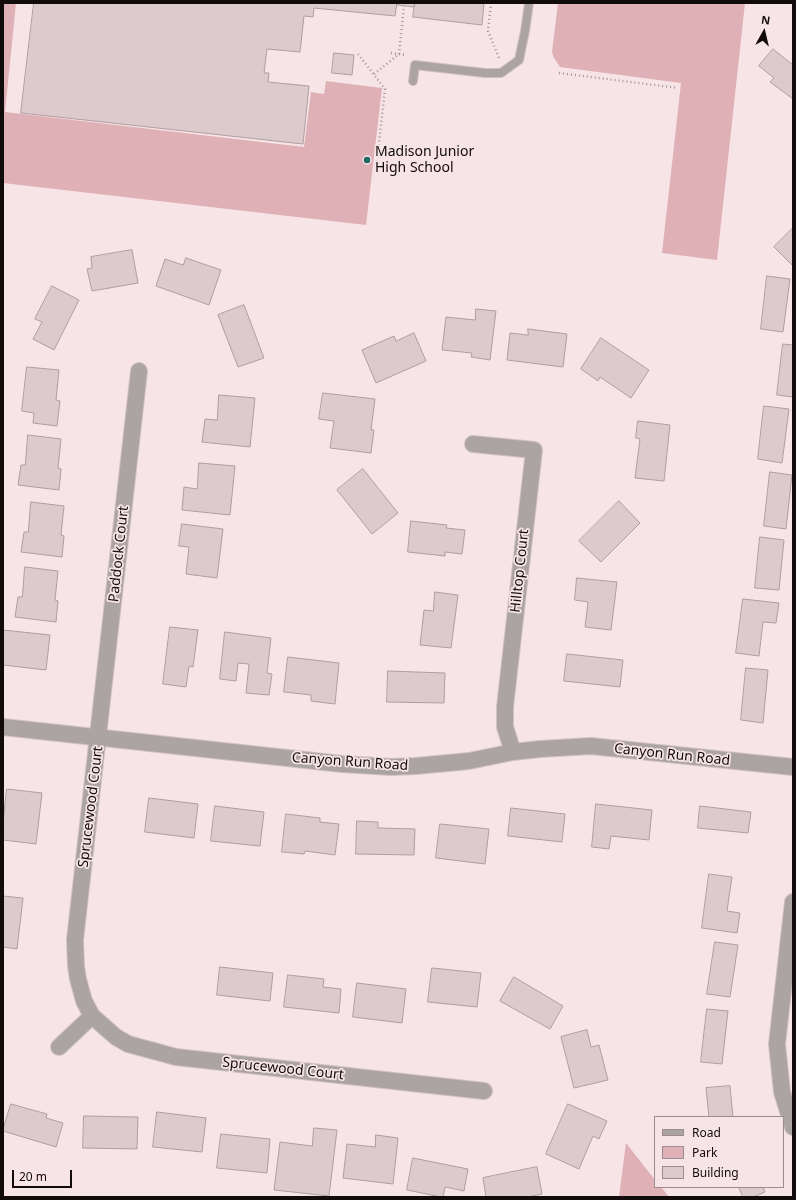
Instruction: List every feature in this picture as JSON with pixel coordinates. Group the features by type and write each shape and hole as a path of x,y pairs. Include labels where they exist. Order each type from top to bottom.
{"street":[{"name":"Paddock Court","path":"99,738 139,371"},
{"name":"Hilltop Court","path":"473,444 534,450 505,707 505,727 513,752"},
{"name":"Canyon Run Road","path":"3,727 342,764 391,767 469,761 513,752 540,749 591,746 793,767"},
{"name":"Sprucewood Court","path":"99,738 76,940 76,966 78,979 84,1001 92,1016 116,1037 128,1044 176,1057 484,1091"},
{"path":"793,902 777,1044 782,1092 793,1126"},
{"path":"59,1047 92,1016"}],"lane":[{"path":"413,81 414,65 501,73 519,60 529,3"}],"path":[{"path":"491,3 488,31 500,62"},
{"path":"374,74 399,54 404,6"},
{"path":"391,53 407,55"},
{"path":"358,54 386,89 376,169"},
{"path":"559,74 678,88"}],"green space":[{"path":"3,3 16,3 5,112 304,147 311,92 324,94 326,81 382,88 366,225 3,183"},
{"path":"558,3 745,3 717,260 662,253 681,83 560,67 552,52"},
{"path":"626,1143 654,1179 654,1188 662,1188 669,1197 619,1197"}],"building":[{"path":"34,3 397,3 395,16 314,8 313,17 304,16 300,52 267,49 264,73 269,73 268,82 309,86 303,144 21,113"},
{"path":"397,3 415,3 414,7 397,5"},
{"path":"415,3 484,3 482,25 413,17"},
{"path":"773,49 793,65 793,99 770,82 774,78 759,66"},
{"path":"334,53 354,55 352,75 332,73"},
{"path":"793,228 793,266 774,247"},
{"path":"132,250 138,283 92,291 87,269 92,268 91,257"},
{"path":"186,258 221,270 209,305 156,286 165,259 183,265"},
{"path":"767,276 790,279 783,332 761,329"},
{"path":"52,286 79,300 54,350 33,339 42,322 35,319"},
{"path":"244,305 264,358 238,367 218,315"},
{"path":"476,309 496,311 490,360 471,357 472,353 442,350 446,317 475,320"},
{"path":"528,329 567,334 563,367 507,360 510,333 528,335"},
{"path":"414,333 426,361 376,383 362,350 394,336 396,341"},
{"path":"601,338 649,370 631,398 600,377 598,381 581,369"},
{"path":"783,344 793,345 793,397 777,395"},
{"path":"27,367 59,370 56,400 60,401 57,426 33,423 34,413 22,411"},
{"path":"323,393 375,399 371,430 374,430 371,453 330,448 334,421 319,419"},
{"path":"219,395 255,398 250,447 202,442 205,419 217,420"},
{"path":"764,406 789,409 782,463 758,459"},
{"path":"638,421 670,425 664,481 635,478 640,439 636,438"},
{"path":"28,435 61,439 58,468 61,469 59,490 18,485 21,465 25,465"},
{"path":"199,463 235,466 230,515 182,510 184,487 197,489"},
{"path":"363,469 398,513 372,534 337,490"},
{"path":"770,472 792,475 786,529 764,526"},
{"path":"619,501 640,523 601,562 579,541"},
{"path":"31,502 64,506 61,535 64,536 62,557 21,552 24,532 28,532"},
{"path":"411,521 447,525 446,528 465,530 462,554 445,552 445,556 408,552"},
{"path":"182,524 223,529 217,578 186,574 189,547 179,546"},
{"path":"760,537 784,540 779,590 755,588"},
{"path":"25,567 58,571 55,600 58,601 56,622 15,617 18,597 22,597"},
{"path":"577,578 617,582 611,630 585,627 588,602 575,600"},
{"path":"435,592 458,595 451,648 420,645 424,610 433,611"},
{"path":"743,599 779,603 776,623 763,622 759,656 736,653"},
{"path":"170,627 198,630 193,667 189,666 186,687 163,684"},
{"path":"3,630 50,635 46,670 3,665"},
{"path":"225,632 271,638 267,673 272,674 269,695 246,693 249,664 238,663 236,681 220,679"},
{"path":"567,654 623,660 620,687 564,681"},
{"path":"288,657 339,663 335,704 311,701 311,695 284,692"},
{"path":"746,668 768,670 763,723 741,720"},
{"path":"388,671 445,673 444,703 387,702"},
{"path":"7,789 42,793 36,844 3,840 3,823"},
{"path":"149,798 198,804 194,838 145,832"},
{"path":"596,804 652,810 649,840 611,836 609,849 592,847"},
{"path":"215,806 264,812 260,846 211,841"},
{"path":"700,806 751,812 748,833 698,828"},
{"path":"511,808 565,814 562,842 508,836"},
{"path":"286,814 320,818 320,822 339,824 335,855 305,851 304,854 282,852"},
{"path":"357,821 378,822 378,828 415,829 414,855 356,854"},
{"path":"440,824 489,829 485,864 436,858"},
{"path":"709,874 732,877 727,911 740,913 737,933 702,928"},
{"path":"3,896 23,898 17,949 3,947"},
{"path":"715,942 738,945 730,997 707,994"},
{"path":"220,967 273,973 270,1001 217,995"},
{"path":"432,968 481,973 477,1007 428,1002"},
{"path":"288,975 324,979 323,987 341,989 339,1013 284,1007"},
{"path":"514,977 563,1006 550,1029 500,1001"},
{"path":"357,983 406,989 402,1023 353,1017"},
{"path":"707,1009 728,1011 722,1064 701,1062"},
{"path":"587,1030 591,1047 599,1045 608,1080 574,1088 561,1037"},
{"path":"730,1086 733,1116 709,1116 706,1088"},
{"path":"11,1104 47,1114 46,1118 63,1123 56,1147 3,1131"},
{"path":"568,1104 607,1121 599,1139 593,1136 579,1169 546,1154"},
{"path":"157,1112 206,1118 202,1152 153,1147"},
{"path":"84,1116 138,1117 137,1149 83,1148"},
{"path":"314,1128 337,1130 329,1196 274,1190 280,1142 312,1146"},
{"path":"221,1134 270,1139 267,1173 217,1168"},
{"path":"376,1135 398,1138 393,1184 343,1178 347,1144 375,1147"},
{"path":"413,1158 468,1169 464,1191 445,1187 443,1197 441,1197 407,1190"},
{"path":"537,1167 542,1194 528,1197 486,1197 483,1178"},
{"path":"739,1188 763,1188 765,1192 753,1197 743,1197"}],"place":[{"name":"Madison Junior High School","path":"367,160"}]}
